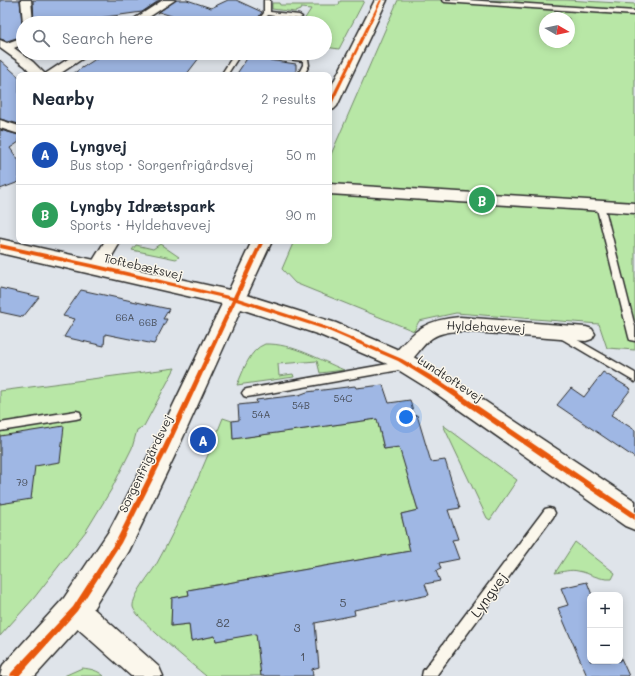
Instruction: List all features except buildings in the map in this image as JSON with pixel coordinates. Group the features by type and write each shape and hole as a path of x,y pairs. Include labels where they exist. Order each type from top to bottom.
{"street":[{"path":"26,0 27,16"},
{"path":"144,16 170,0"},
{"path":"332,100 381,0"},
{"path":"3,45 16,42"},
{"path":"3,45 16,54"},
{"path":"24,60 37,72"},
{"path":"55,72 74,60"},
{"path":"0,124 16,129"},
{"path":"332,190 635,208"},
{"path":"97,267 111,244"},
{"name":"Sorgenfrigårdsvej","path":"14,676 76,609 119,541 163,454 261,244"},
{"name":"Toftebæksvej","path":"0,246 234,299"},
{"name":"Lundtoftevej","path":"234,299 328,329 404,362 442,385 635,518"},
{"name":"Hyldehavevej","path":"404,362 423,333 440,326 460,324 586,334"},
{"path":"76,609 150,676"}],"lane":[{"path":"265,16 267,13 267,0"},
{"path":"445,0 635,13"},
{"path":"267,13 292,16"},
{"path":"226,72 234,60"},
{"path":"302,72 306,65 306,60"},
{"path":"600,205 633,337 635,337"},
{"path":"555,331 635,378"},
{"path":"247,393 404,362"},
{"path":"0,427 76,415"},
{"name":"Lyngvej","path":"428,676 549,513"}],"green space":[{"path":"398,0 566,0 635,4 635,350 607,348 599,324 456,313 419,321 414,331 295,283 282,269 293,244 332,244 332,152"},
{"path":"340,1 364,1 339,49 332,48 332,16 306,16 311,9 301,8 295,12 272,9 272,3 279,3 280,5 339,5"},
{"path":"160,244 179,257 176,259 132,250 136,245 153,249"},
{"path":"265,344 275,344 296,349 344,370 320,373 317,361 278,364 279,376 293,374 294,377 237,385 251,356 259,347"},
{"path":"175,368 144,426 137,430 132,448 111,490 86,531 34,598 0,636 0,391"},
{"path":"223,418 232,421 233,439 377,419 384,449 423,443 405,466 418,510 401,514 410,551 188,590 189,595 172,598 171,626 189,624 191,641 215,636 216,641 232,638 231,633 256,629 261,676 206,676 154,631 136,613 133,607 135,597 166,547 200,474"},
{"path":"443,425 517,480 490,520 487,518"},
{"path":"575,542 615,573 612,579 602,578 575,570 555,573"},
{"path":"82,668 94,670 104,676 64,676"}],"cycle path":[{"path":"332,100 381,0"},
{"path":"14,676 75,609 119,541 166,447 261,244"},
{"path":"0,246 234,299 328,329 400,360 442,385 635,517"}],"place":[{"name":"Lyngby Idrætspark","path":"482,200"},
{"name":"Lyngvej","path":"203,440"}]}
